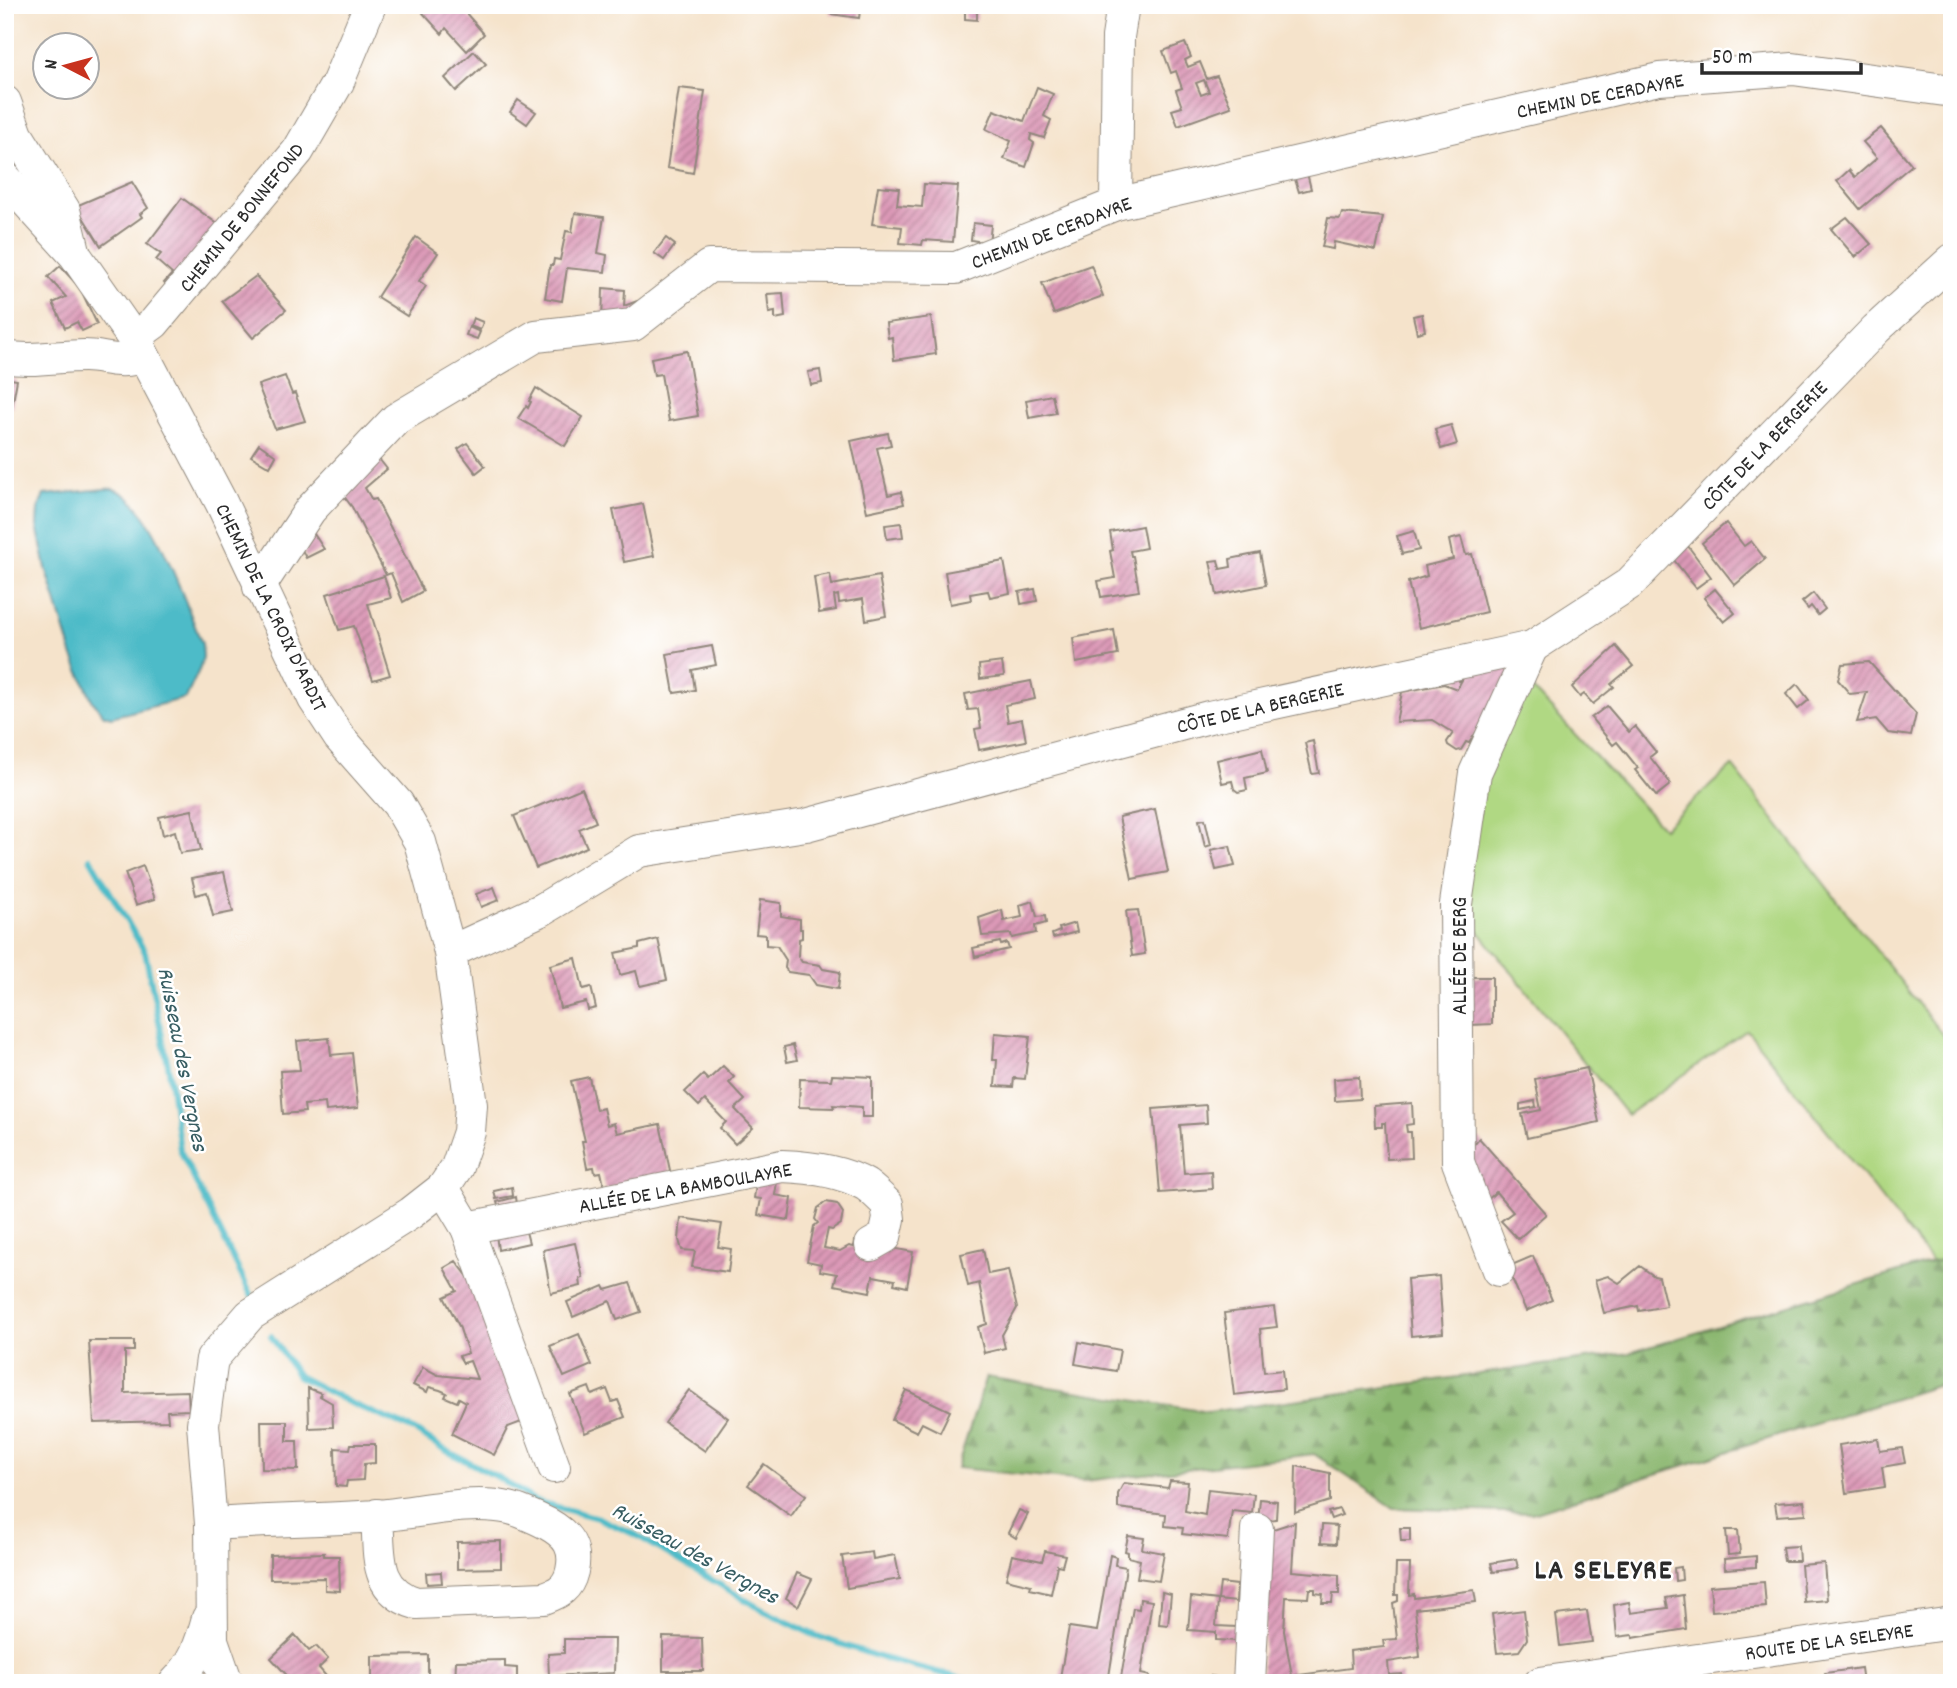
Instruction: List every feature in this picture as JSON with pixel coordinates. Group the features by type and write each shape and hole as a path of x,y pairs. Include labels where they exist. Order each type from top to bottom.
{"street":[{"name":"CHEMIN DE BONNEFOND","path":"5,357 21,360 86,356 120,362 134,359 143,331 154,323 298,151 338,82 370,5"},
{"path":"1116,204 1118,37 1123,5"},
{"name":"CHEMIN DE CERDAYRE","path":"259,587 310,510 396,419 536,336 632,325 709,266 956,268 1116,204 1659,79 1793,69 1952,92"},
{"path":"5,102 17,135 64,211 75,256"},
{"path":"5,178 75,256"},
{"name":"CHEMIN DE LA CROIX D'ARDIT","path":"75,256 138,345 221,502 314,699 339,737 398,804 420,842 450,952 471,1105 469,1132 457,1167 443,1188 411,1213 250,1315 212,1359 203,1424 211,1524 212,1640 227,1683"},
{"name":"CÔTE DE LA BERGERIE","path":"450,952 543,909 639,851 806,825 1209,717 1532,647 1629,584 1877,330 1952,260"},
{"name":"ALLÉE DE BERG","path":"1499,1270 1458,1162 1456,904 1475,773 1532,647"},
{"name":"ALLÉE DE LA BAMBOULAYRE","path":"467,1228 782,1166 808,1167 868,1186 887,1204 889,1219 885,1237 871,1245"},
{"path":"443,1188 467,1228 554,1467"},
{"path":"211,1524 377,1516 475,1505 508,1508 537,1518 564,1532 572,1547 574,1563 570,1582 558,1593 544,1598 416,1603 402,1599 389,1590 382,1574 377,1516"},
{"path":"1249,1683 1257,1529"},
{"name":"CHEMIN DE LA CROIX D'ARDIT","path":"175,1683 199,1649 211,1607"},
{"name":"ROUTE DE LA SELEYRE","path":"1540,1683 1952,1623"}],"green space":[{"path":"1524,680 1663,828 1732,766 1952,1047 1952,1258 1932,1262 1747,1030 1627,1115 1463,912 1485,771"},
{"path":"1952,1258 1952,1381 1532,1513 1394,1508 1314,1454 1084,1481 957,1468 986,1377 1208,1412 1629,1353"}],"water":[{"path":"115,489 130,499 156,535 202,644 203,657 186,698 111,717 104,715 93,702 73,657 46,568 37,526 38,509 44,495"}],"building":[{"path":"431,5 459,5 484,34 467,51 446,28 442,34 423,13"},
{"path":"831,5 861,5 859,18 830,14"},
{"path":"965,9 977,11 977,20 965,19"},
{"path":"1185,43 1191,57 1185,60 1188,67 1200,62 1207,79 1217,76 1231,107 1178,126 1172,110 1182,107 1176,90 1182,88 1176,71 1171,73 1163,51","holes":["1204,80 1209,92 1201,95 1196,83"]},
{"path":"474,51 486,64 456,91 445,78"},
{"path":"1037,87 1053,94 1044,116 1051,120 1044,138 1031,134 1030,140 1034,143 1026,167 1004,159 1011,141 986,129 994,110 1024,121"},
{"path":"679,88 705,91 693,173 667,168"},
{"path":"518,100 536,112 527,124 510,112"},
{"path":"1881,128 1912,165 1860,209 1837,181 1849,170 1855,177 1877,158 1863,142"},
{"path":"1307,173 1311,189 1299,192 1294,176"},
{"path":"132,182 148,208 140,214 142,217 101,246 76,206"},
{"path":"924,184 958,186 953,242 923,240 922,245 900,243 902,227 872,224 878,186 899,188 897,205 922,207"},
{"path":"182,198 219,225 171,289 164,283 172,274 156,260 161,254 147,244"},
{"path":"575,213 604,217 598,253 607,255 605,272 567,268 562,301 545,298 550,265 553,265 554,259 560,260 566,231 572,232"},
{"path":"1342,213 1383,217 1376,251 1334,242 1333,249 1322,247 1328,218 1340,219"},
{"path":"1847,217 1871,244 1855,257 1831,229"},
{"path":"973,223 991,225 989,243 971,240"},
{"path":"416,237 438,253 419,281 426,286 407,316 377,297"},
{"path":"666,238 675,245 664,260 654,253"},
{"path":"1091,265 1103,296 1054,314 1042,283"},
{"path":"60,266 80,288 97,324 82,331 77,322 65,328 53,303 66,297 48,277"},
{"path":"256,276 286,310 253,338 222,301"},
{"path":"603,288 625,290 624,306 637,301 641,313 602,324"},
{"path":"783,293 785,317 775,319 775,312 769,313 767,294"},
{"path":"1422,314 1425,331 1417,333 1413,316"},
{"path":"931,317 936,354 894,360 892,337 888,338 886,323"},
{"path":"473,318 483,322 480,330 470,326"},
{"path":"469,327 480,332 477,339 466,335"},
{"path":"687,351 698,416 669,421 661,374 654,375 651,358"},
{"path":"820,370 822,383 811,385 808,372"},
{"path":"285,376 292,394 295,393 305,421 275,429 258,385"},
{"path":"5,378 17,380 12,407 5,406"},
{"path":"536,388 583,417 565,446 518,418 526,406 528,408"},
{"path":"1052,395 1056,413 1029,418 1026,400"},
{"path":"1451,425 1457,444 1441,449 1435,429"},
{"path":"888,433 891,445 877,448 888,495 901,492 904,504 867,512 851,441"},
{"path":"467,443 485,466 476,473 458,449"},
{"path":"259,444 276,456 270,467 251,456"},
{"path":"372,450 387,469 365,488 372,500 376,499 423,591 403,602 391,573 386,575 352,507 337,487"},
{"path":"643,504 654,556 624,562 613,510"},
{"path":"901,523 903,537 887,539 885,525"},
{"path":"1726,523 1744,546 1751,541 1765,559 1735,585 1702,543"},
{"path":"1142,526 1146,548 1130,551 1139,591 1101,597 1098,581 1115,578 1110,532"},
{"path":"1414,531 1419,550 1402,554 1397,536"},
{"path":"314,534 324,549 306,558 298,542"},
{"path":"1461,537 1466,555 1472,554 1486,612 1419,628 1408,582 1427,576 1425,566 1453,559 1449,540"},
{"path":"1688,546 1711,577 1696,588 1674,560"},
{"path":"1260,553 1266,585 1217,595 1210,561 1218,560 1220,569 1231,567 1230,559"},
{"path":"1004,561 1010,593 990,597 988,591 970,594 971,600 950,604 945,572"},
{"path":"830,574 832,585 879,576 886,616 866,620 863,599 839,603 838,595 834,596 836,610 819,613 814,577"},
{"path":"384,576 391,598 368,604 390,675 373,680 354,626 339,630 327,594"},
{"path":"1035,589 1037,601 1021,604 1019,592"},
{"path":"1715,589 1735,613 1724,622 1704,598"},
{"path":"1813,593 1825,609 1818,615 1811,606 1808,609 1802,602"},
{"path":"1114,630 1118,655 1076,663 1073,638"},
{"path":"712,646 716,665 692,670 695,690 674,693 667,654"},
{"path":"1616,646 1633,666 1611,684 1614,687 1593,704 1584,694 1580,697 1572,687"},
{"path":"1002,662 1004,676 980,679 979,665"},
{"path":"1869,662 1916,714 1911,736 1888,733 1876,719 1857,722 1867,692 1850,694 1838,680 1842,664"},
{"path":"1514,668 1491,709 1469,743 1466,742 1461,750 1457,751 1448,745 1453,733 1432,720 1396,722 1402,692 1444,684 1457,689 1462,680 1459,681 1457,674"},
{"path":"1031,681 1035,699 1005,705 1008,722 1022,719 1026,741 979,750 975,729 981,728 978,709 968,710 965,694"},
{"path":"1797,684 1809,700 1798,709 1786,694"},
{"path":"1607,706 1629,732 1635,726 1656,752 1650,757 1671,784 1656,796 1617,742 1613,745 1591,718"},
{"path":"1313,741 1319,773 1312,774 1305,743"},
{"path":"1262,749 1267,773 1245,778 1247,790 1238,792 1232,781 1222,783 1217,760"},
{"path":"582,788 596,822 579,829 587,847 536,868 514,816"},
{"path":"1155,809 1168,872 1132,879 1119,817"},
{"path":"192,810 201,850 180,853 175,831 163,835 159,817"},
{"path":"1205,819 1211,845 1205,847 1199,820"},
{"path":"1230,846 1235,866 1216,870 1211,850"},
{"path":"143,866 155,899 136,905 125,873"},
{"path":"224,872 233,912 213,916 207,892 196,895 192,878"},
{"path":"494,887 499,900 481,907 476,894"},
{"path":"760,900 781,903 781,916 800,919 802,938 799,939 798,956 802,962 840,972 838,989 816,985 809,975 788,972 785,968 786,960 777,946 766,945 766,935 756,934"},
{"path":"1033,901 1037,917 1045,916 1046,923 1035,926 1036,933 1012,938 1011,934 982,936 979,918 1002,910 1004,921 1022,917 1020,905"},
{"path":"1138,910 1145,954 1132,956 1126,911"},
{"path":"1075,923 1077,932 1053,938 1052,934 1060,931 1059,928"},
{"path":"658,939 667,980 640,986 636,971 620,975 615,953 639,948 639,944"},
{"path":"1000,942 1001,945 1007,943 1009,949 975,957 973,948"},
{"path":"576,958 583,989 591,987 596,1008 588,1010 586,1002 560,1008 550,965"},
{"path":"1469,977 1492,977 1492,1024 1470,1025"},
{"path":"995,1033 1030,1036 1025,1079 1014,1078 1013,1087 995,1086"},
{"path":"329,1038 331,1055 352,1053 358,1108 326,1111 325,1103 304,1105 305,1112 283,1114 280,1071 300,1070 297,1041"},
{"path":"793,1045 797,1060 787,1062 784,1047"},
{"path":"723,1066 734,1077 729,1083 745,1100 735,1109 753,1128 735,1144 720,1128 726,1122 705,1100 699,1106 685,1092 703,1075 708,1080"},
{"path":"1587,1068 1599,1122 1527,1138 1522,1114 1541,1110 1535,1079"},
{"path":"832,1075 872,1077 872,1117 862,1117 862,1107 799,1107 800,1079 831,1080"},
{"path":"589,1077 596,1110 603,1108 607,1125 614,1123 617,1133 660,1124 671,1175 605,1190 601,1172 595,1173 594,1167 587,1168 582,1141 585,1141 571,1081"},
{"path":"1359,1077 1360,1099 1335,1101 1334,1079"},
{"path":"1535,1101 1536,1107 1520,1110 1520,1104"},
{"path":"1412,1103 1413,1124 1406,1125 1407,1132 1411,1132 1412,1158 1387,1159 1385,1123 1382,1123 1382,1127 1375,1127 1374,1106"},
{"path":"1206,1105 1207,1123 1180,1125 1184,1173 1211,1171 1212,1189 1160,1193 1153,1109"},
{"path":"1479,1138 1546,1214 1518,1239 1501,1221 1513,1212 1496,1192 1482,1205 1465,1155"},
{"path":"757,1179 777,1182 775,1195 792,1198 789,1220 758,1215 761,1199 754,1198"},
{"path":"512,1187 513,1196 496,1199 494,1191"},
{"path":"516,1197 517,1204 499,1210 497,1202"},
{"path":"826,1202 837,1204 843,1213 841,1224 832,1230 828,1229 824,1248 840,1251 849,1246 854,1247 855,1241 913,1252 907,1287 894,1284 895,1280 873,1276 870,1292 834,1285 837,1274 820,1271 821,1264 807,1261 814,1226 818,1223 815,1219 818,1208"},
{"path":"681,1218 722,1224 718,1247 731,1249 728,1272 692,1267 695,1251 682,1250 679,1240"},
{"path":"525,1228 529,1243 498,1250 496,1234"},
{"path":"575,1243 583,1278 580,1279 581,1286 551,1293 543,1250"},
{"path":"983,1249 988,1274 1008,1270 1017,1308 1002,1335 1005,1348 984,1353 978,1327 987,1324 979,1283 968,1286 961,1254"},
{"path":"1533,1256 1552,1300 1526,1311 1507,1267"},
{"path":"456,1261 485,1299 527,1420 508,1427 494,1455 452,1434 466,1402 459,1398 457,1402 445,1397 447,1393 440,1390 429,1387 427,1392 413,1385 423,1367 438,1375 477,1379 470,1361 463,1363 459,1356 468,1353 459,1326 444,1297 457,1291 444,1268"},
{"path":"1640,1266 1659,1277 1666,1306 1639,1311 1638,1306 1604,1313 1595,1280 1608,1276 1619,1283"},
{"path":"1439,1276 1443,1333 1411,1336 1407,1279"},
{"path":"630,1283 641,1312 617,1320 610,1301 573,1317 567,1302 604,1286 606,1290"},
{"path":"1274,1307 1277,1327 1260,1329 1264,1372 1282,1370 1284,1389 1234,1395 1224,1313"},
{"path":"579,1334 592,1365 564,1377 550,1346"},
{"path":"89,1341 134,1341 134,1351 125,1351 125,1393 188,1391 189,1410 167,1411 168,1421 94,1423"},
{"path":"1079,1342 1120,1350 1116,1371 1075,1364"},
{"path":"589,1387 592,1395 607,1389 612,1402 618,1400 625,1417 585,1433 570,1394"},
{"path":"308,1388 321,1393 320,1396 332,1403 333,1427 309,1428"},
{"path":"689,1390 728,1418 705,1451 665,1423"},
{"path":"906,1390 950,1411 940,1432 922,1423 917,1432 892,1420"},
{"path":"261,1421 287,1421 287,1441 297,1441 298,1470 262,1469"},
{"path":"1878,1439 1880,1451 1902,1448 1905,1463 1882,1467 1885,1487 1846,1493 1839,1445"},
{"path":"351,1444 375,1444 375,1463 364,1464 363,1480 347,1481 346,1487 336,1486 335,1448 350,1449"},
{"path":"764,1464 806,1495 791,1516 748,1485"},
{"path":"1296,1466 1330,1473 1330,1501 1295,1512"},
{"path":"1170,1481 1188,1482 1185,1511 1205,1515 1208,1489 1254,1494 1252,1513 1232,1511 1228,1539 1182,1534 1183,1528 1165,1526 1166,1514 1118,1508 1118,1494 1124,1483 1168,1488"},
{"path":"1260,1499 1277,1501 1276,1519 1258,1522"},
{"path":"1804,1501 1806,1514 1777,1516 1775,1503"},
{"path":"1339,1509 1342,1515 1331,1519 1328,1512"},
{"path":"1019,1510 1028,1514 1016,1538 1008,1533"},
{"path":"1295,1522 1292,1571 1339,1575 1339,1594 1333,1594 1332,1603 1322,1603 1323,1594 1315,1593 1315,1589 1309,1589 1308,1598 1286,1597 1284,1631 1292,1676 1351,1668 1350,1651 1384,1647 1383,1640 1397,1639 1393,1603 1398,1601 1398,1595 1395,1595 1396,1564 1410,1564 1409,1595 1414,1594 1414,1598 1474,1590 1476,1602 1415,1609 1420,1657 1388,1662 1389,1675 1402,1674 1402,1683 1261,1683 1270,1530"},
{"path":"1322,1525 1337,1526 1336,1544 1321,1543"},
{"path":"1400,1528 1410,1528 1410,1541 1401,1541"},
{"path":"1726,1530 1738,1530 1740,1554 1728,1555"},
{"path":"1128,1536 1144,1538 1142,1549 1164,1553 1159,1581 1137,1578 1140,1560 1128,1557 1128,1552 1125,1551"},
{"path":"501,1541 501,1568 457,1569 457,1542"},
{"path":"1798,1546 1799,1561 1784,1561 1782,1547"},
{"path":"1045,1551 1065,1555 1062,1566 1057,1565 1051,1594 1030,1589 1031,1585 1006,1579 1012,1555 1042,1561"},
{"path":"872,1552 873,1559 895,1555 900,1579 847,1588 842,1556"},
{"path":"324,1553 324,1556 339,1556 340,1591 325,1590 325,1578 270,1579 270,1555"},
{"path":"1110,1555 1116,1557 1115,1565 1126,1567 1108,1683 1059,1683 1069,1627 1097,1631"},
{"path":"1756,1556 1756,1567 1725,1569 1724,1559"},
{"path":"1516,1559 1518,1568 1493,1572 1491,1563"},
{"path":"1824,1563 1827,1600 1804,1602 1801,1565"},
{"path":"1681,1567 1682,1580 1675,1581 1674,1568"},
{"path":"441,1572 442,1583 427,1584 426,1573"},
{"path":"797,1573 812,1579 798,1606 786,1598"},
{"path":"1764,1582 1766,1607 1712,1611 1710,1586"},
{"path":"1220,1583 1237,1585 1236,1602 1218,1600"},
{"path":"1162,1592 1171,1594 1168,1625 1159,1624"},
{"path":"1683,1595 1686,1629 1633,1638 1633,1635 1617,1637 1614,1605 1629,1602 1631,1613 1668,1608 1666,1598"},
{"path":"1191,1597 1218,1600 1216,1626 1237,1627 1236,1641 1216,1640 1216,1632 1188,1630"},
{"path":"1140,1599 1152,1601 1141,1674 1150,1676 1149,1683 1120,1683 1133,1608 1139,1609"},
{"path":"1524,1610 1527,1639 1519,1651 1497,1653 1492,1614"},
{"path":"1587,1611 1592,1642 1560,1646 1556,1615"},
{"path":"295,1635 309,1651 316,1646 328,1659 319,1668 332,1683 294,1683 271,1658"},
{"path":"663,1637 702,1638 703,1671 663,1671"},
{"path":"564,1639 615,1639 614,1673 549,1676 548,1654 564,1653"},
{"path":"428,1655 428,1683 372,1683 372,1656"},
{"path":"505,1660 505,1667 517,1668 517,1683 455,1683 456,1661"},
{"path":"1861,1668 1863,1683 1827,1683 1825,1673"},
{"path":"1211,1676 1234,1680 1233,1683 1210,1683"},
{"path":"1782,1676 1784,1683 1759,1683 1759,1679"}],"waterway":[{"name":"Ruisseau des Vergnes","path":"90,858 145,952 169,1070 180,1150 254,1301"},
{"name":"Ruisseau des Vergnes","path":"271,1336 298,1376 350,1403 412,1429 535,1501 598,1518 636,1535 761,1609 814,1635 882,1658 979,1683"}],"district":[{"name":"LA SELEYRE","path":"1604,1568"}]}
